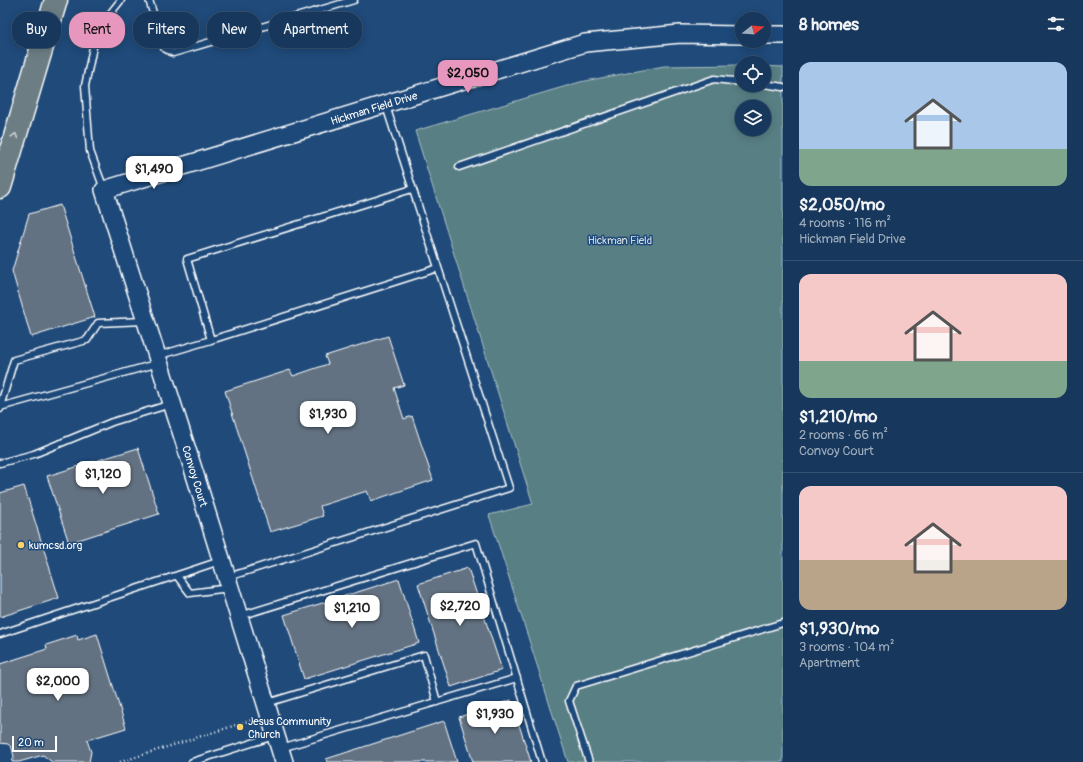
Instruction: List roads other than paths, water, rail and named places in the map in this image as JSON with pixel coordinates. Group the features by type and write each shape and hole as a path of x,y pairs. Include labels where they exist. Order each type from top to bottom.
{"highway":[{"path":"0,187 56,0"}],"street":[{"name":"Hickman Field Drive","path":"104,190 585,43 680,34 735,35"},
{"path":"771,35 783,35"},
{"name":"Convoy Court","path":"104,190 266,703 275,746"}],"lane":[{"path":"104,190 90,151 85,86 93,47 109,14 121,0"},
{"path":"149,0 164,48 173,53 354,0"},
{"path":"458,166 714,79 735,81"},
{"path":"771,85 783,88"},
{"path":"177,576 190,593 226,575 509,488 386,104"},
{"path":"211,340 187,260 412,189"},
{"path":"0,408 158,360 211,340 438,268"},
{"path":"0,408 14,360 87,340 98,323 146,321"},
{"path":"0,464 34,454 112,422 172,403"},
{"path":"239,616 476,543 542,762"},
{"path":"0,634 177,576 226,575"},
{"path":"589,762 569,701 576,686 783,623"},
{"path":"266,703 424,656 437,702"},
{"path":"192,762 275,746 437,702 517,678"}],"place":[{"name":"kumcsd.org","path":"21,545"},
{"name":"Jesus Community Church","path":"240,727"}],"park label":[{"name":"Hickman Field","path":"620,240"}]}
